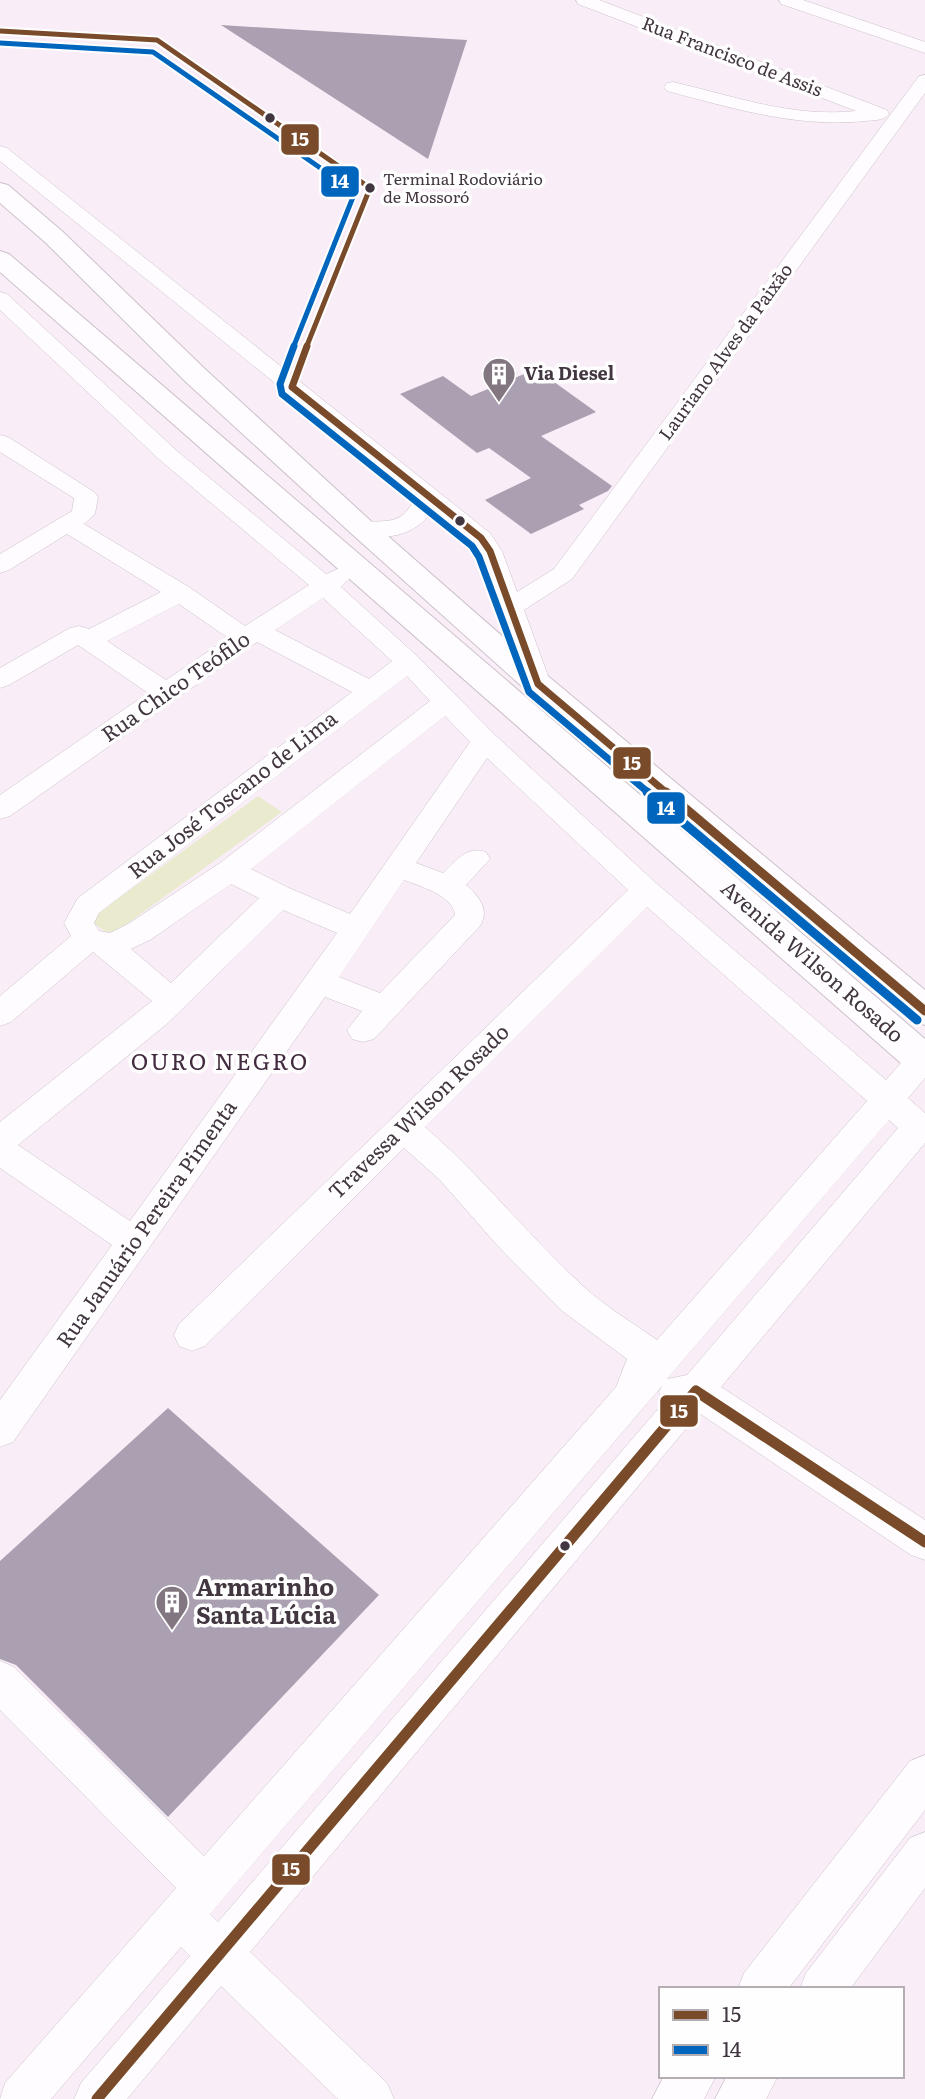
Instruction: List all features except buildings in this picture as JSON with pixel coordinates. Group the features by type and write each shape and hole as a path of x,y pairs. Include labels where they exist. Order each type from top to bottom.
{"highway":[{"name":"Avenida Wilson Rosado","path":"0,190 54,237 196,376 363,529 538,684 925,1011"},
{"path":"3,241 37,233 54,237"},
{"name":"Avenida Wilson Rosado","path":"3,241 353,567 924,1060"}],"street":[{"path":"787,0 925,48"},
{"name":"Rua Francisco de Assis","path":"594,5 880,114 847,119 807,119 763,111 673,87"},
{"name":"Lauriano Alves da Paixão","path":"511,607 564,574 925,80"},
{"path":"0,152 481,538 490,551 538,684"},
{"path":"0,298 169,456 325,586 408,662 485,741 646,890 919,1127 97,2099"},
{"path":"0,442 86,497 83,514 0,565"},
{"path":"363,529 383,532 398,529 424,508 427,495"},
{"path":"68,524 251,634 370,690"},
{"name":"Rua Chico Teófilo","path":"0,809 251,634 353,567"},
{"path":"88,640 180,593"},
{"path":"0,679 79,634 167,693"},
{"name":"Rua José Toscano de Lima","path":"97,942 79,923 88,906 408,662"},
{"path":"0,1014 97,942 115,944 139,932 230,870 446,702"},
{"name":"Rua Januário Pereira Pimenta","path":"6,1413 134,1242 320,982 485,741"},
{"path":"447,886 476,859"},
{"path":"320,982 374,1018 470,918 470,903 447,886 398,867"},
{"path":"230,870 279,896 356,929"},
{"name":"Travessa Wilson Rosado","path":"192,1335 646,890"},
{"path":"0,1140 157,1015 279,896"},
{"path":"97,942 171,1000"},
{"path":"21,2099 924,1060"},
{"path":"403,1128 452,1170 508,1234 573,1298 647,1353 630,1397"},
{"path":"0,1150 134,1242"},
{"path":"630,1397 696,1391 925,1542"},
{"path":"0,1681 192,1902 220,1954 371,2099"},
{"path":"363,1705 399,1742"},
{"path":"762,1987 925,1776"},
{"path":"823,1987 925,1853"},
{"path":"675,2099 691,2078"},
{"path":"738,2099 754,2078"}],"green space":[{"path":"258,796 282,812 117,931 106,932 93,923 93,917"}],"transit line":[{"name":"15","path":"0,31 157,40 370,188 316,320 292,387 481,538 490,551 538,684 925,1011"},
{"name":"14","path":"0,43 153,52 355,192 280,384 282,394 472,546 479,557 529,692 917,1020"},
{"name":"15","path":"97,2099 696,1391 925,1542"}],"place":[{"name":"Terminal Rodoviário de Mossoró","path":"370,188"},
{"name":"Via Diesel","path":"499,404"},
{"name":"Armarinho Santa Lúcia","path":"172,1632"}],"district":[{"name":"OURO NEGRO","path":"220,1062"}]}
